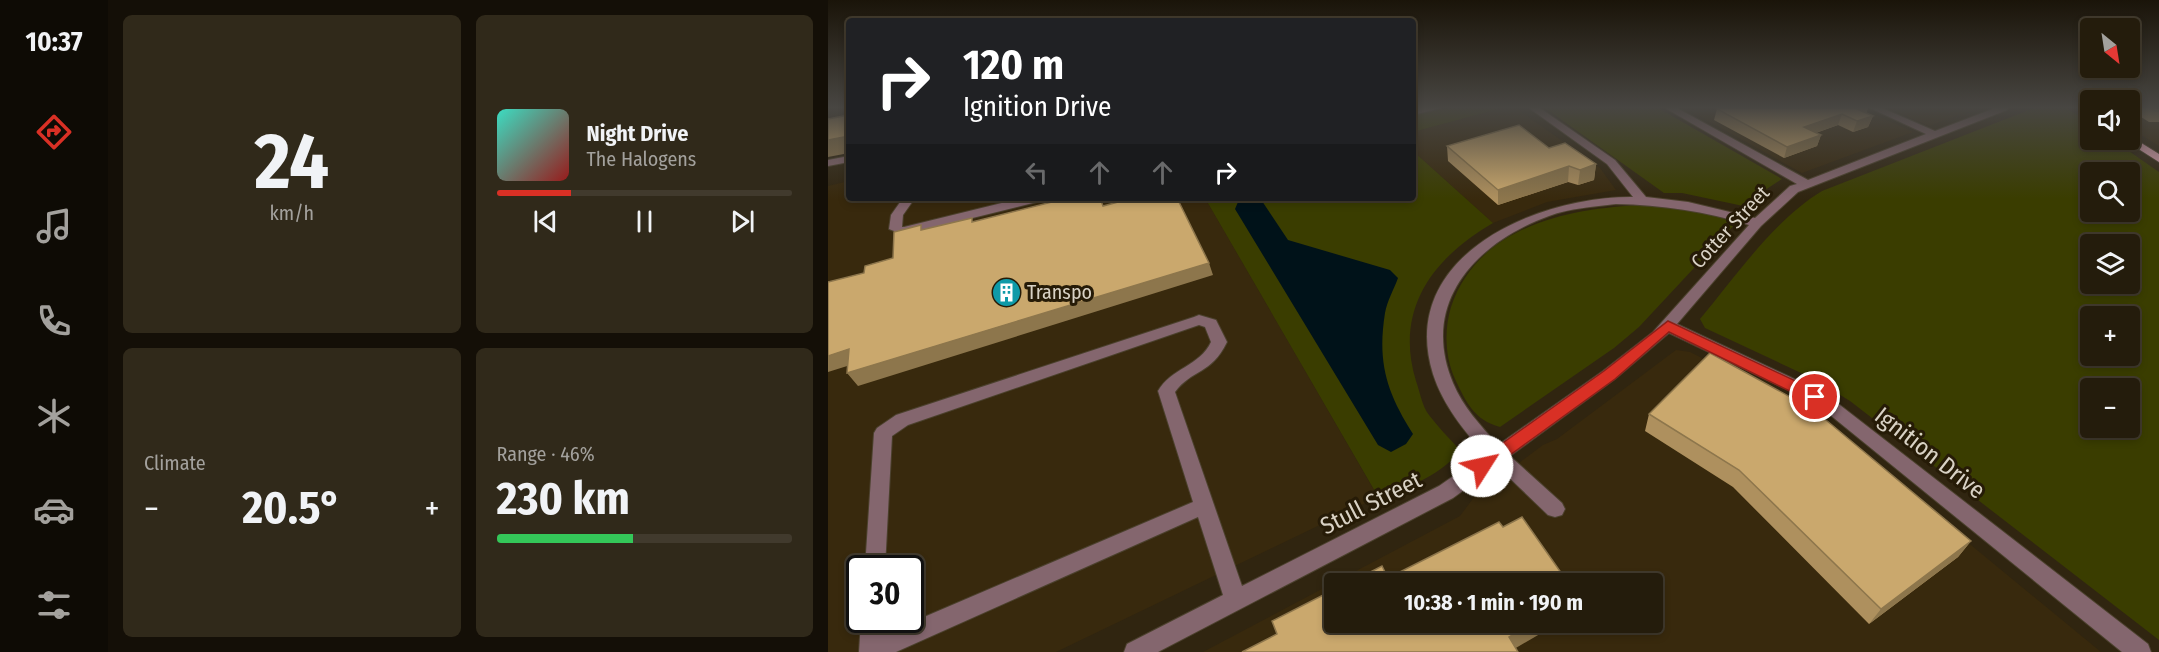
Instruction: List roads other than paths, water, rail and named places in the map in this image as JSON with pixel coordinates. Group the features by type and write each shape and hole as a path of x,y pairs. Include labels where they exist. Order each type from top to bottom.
{"main road":[{"path":"2140,146 2159,159"}],"street":[{"path":"1577,138 1611,162 1626,177 1642,200"},
{"path":"1725,138 1805,183"},
{"name":"Cotter Street","path":"1668,326 1757,223 1784,196 1805,183 1922,138"},
{"path":"828,163 846,160"},
{"path":"1556,509 1520,473 1497,456 1472,428 1450,394 1436,354 1434,338 1437,319 1449,283 1458,268 1492,239 1533,218 1586,204 1642,200 1717,210 1757,223"},
{"path":"907,201 897,215 895,229 904,231 1025,201"},
{"path":"876,555 883,433 902,420 1199,320 1211,324 1219,342 1215,355 1201,366 1173,380 1166,391 1236,601"},
{"name":"Stull Street","path":"1135,652 1431,501 1610,375 1668,326"},
{"name":"Ignition Drive","path":"1668,326 1799,388 1830,406 2140,652"},
{"path":"871,633 870,652 1204,506"}],"place":[{"name":"Transpo","path":"1006,292"}]}
